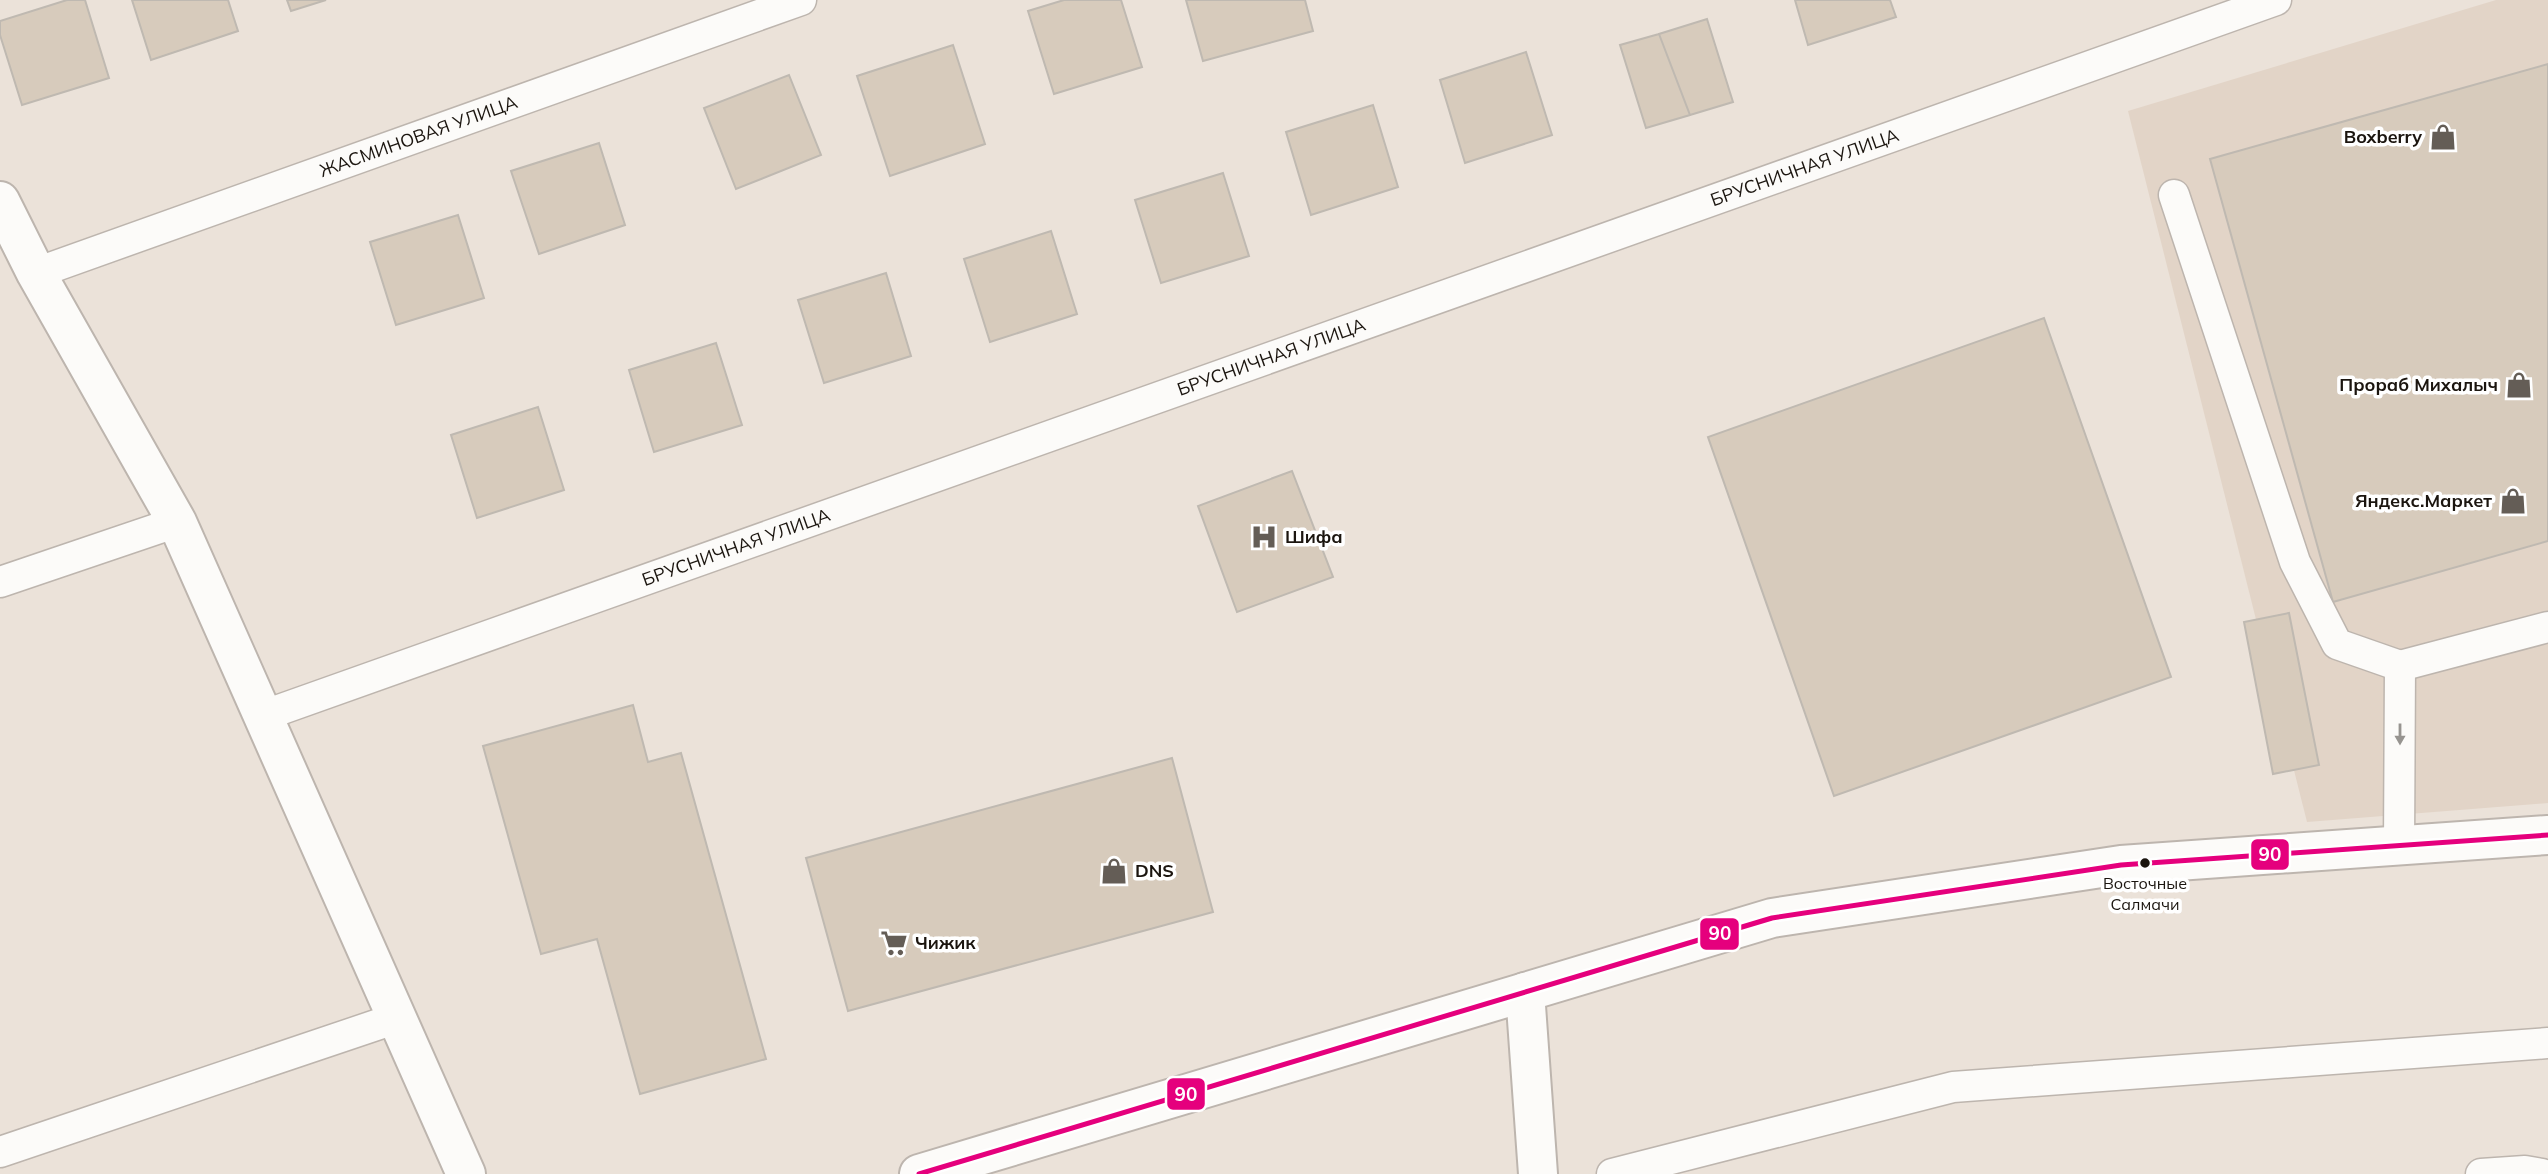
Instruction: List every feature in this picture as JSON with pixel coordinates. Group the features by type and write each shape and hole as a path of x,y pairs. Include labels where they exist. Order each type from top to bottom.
{"street":[{"path":"0,201 36,273 177,522 265,715 466,1174"},
{"path":"919,1174 1772,918 2121,865 2548,835"},
{"path":"1525,992 1538,1174"}],"lane":[{"name":"ЖАСМИНОВАЯ УЛИЦА","path":"36,273 802,0"},
{"name":"БРУСНИЧНАЯ УЛИЦА","path":"265,715 2276,0"},
{"path":"2174,195 2295,562 2337,644 2400,666 2548,627"},
{"path":"0,582 177,522"},
{"path":"2399,846 2400,666"},
{"path":"0,1152 397,1018"},
{"path":"1612,1174 1953,1087 2548,1043"},
{"path":"2481,1174 2525,1171 2542,1174"}],"shaded area":[{"path":"2496,0 2548,0 2548,803 2307,822 2128,111"}],"building":[{"path":"67,0 85,0 109,78 22,105 0,35 0,21"},
{"path":"132,0 228,0 238,31 151,60"},
{"path":"287,0 326,0 291,11"},
{"path":"1064,0 1121,0 1142,67 1054,94 1028,11"},
{"path":"1186,0 1305,0 1313,31 1203,61"},
{"path":"1795,0 1890,0 1896,17 1808,45"},
{"path":"1707,19 1733,102 1690,115 1659,34"},
{"path":"1659,34 1690,115 1646,128 1620,45"},
{"path":"953,45 985,144 890,176 857,76"},
{"path":"1526,52 1552,135 1465,163 1440,80"},
{"path":"2548,64 2548,541 2333,602 2210,159"},
{"path":"789,75 821,155 736,189 704,108"},
{"path":"1373,105 1398,187 1311,215 1286,132"},
{"path":"599,143 625,225 539,254 511,171"},
{"path":"1223,173 1249,256 1161,283 1135,200"},
{"path":"458,215 484,298 396,325 370,242"},
{"path":"1051,231 1077,314 990,342 964,259"},
{"path":"886,273 911,356 824,383 798,300"},
{"path":"2044,318 2171,677 1834,796 1708,437"},
{"path":"716,343 742,425 654,452 629,370"},
{"path":"538,407 564,490 477,518 451,435"},
{"path":"1292,471 1333,577 1237,612 1198,506"},
{"path":"2289,613 2319,765 2273,774 2244,622"},
{"path":"633,705 648,762 681,753 766,1059 640,1094 597,939 541,954 483,746"},
{"path":"1172,758 1213,912 848,1011 806,858"}],"transit line":[{"name":"90","path":"919,1174 1772,918 2121,865 2548,835"}],"place":[{"name":"Boxberry","path":"2443,137"},
{"name":"Прораб Михалыч","path":"2519,385"},
{"name":"Яндекс.Маркет","path":"2513,501"},
{"name":"Шифа","path":"1264,537"},
{"name":"Восточные Салмачи","path":"2145,863"},
{"name":"DNS","path":"1114,871"},
{"name":"Чижик","path":"894,943"}]}
